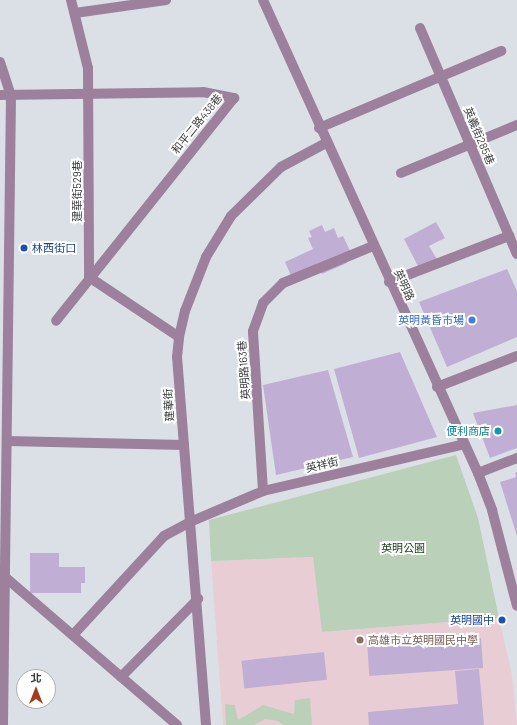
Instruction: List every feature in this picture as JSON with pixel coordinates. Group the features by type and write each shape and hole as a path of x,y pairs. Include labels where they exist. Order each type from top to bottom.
{"street":[{"name":"建華街529巷","path":"71,0 86,53 90,95 89,276"},
{"path":"75,13 166,0"},
{"name":"英明路","path":"263,0 319,128 437,387 478,473 492,510 517,606"},
{"name":"英義街285巷","path":"420,28 517,254"},
{"path":"319,128 501,51"},
{"path":"0,62 11,96 5,577 2,679 3,725"},
{"name":"和平二路438巷","path":"0,95 90,95 204,92 234,98 89,276 56,321"},
{"path":"401,173 517,125"},
{"name":"建華街","path":"206,725 198,599 190,522 177,357 179,337 185,312 206,257 231,216 281,167 326,143"},
{"path":"389,282 509,236"},
{"name":"英明路163巷","path":"264,491 253,330 263,303 283,283 373,246"},
{"path":"89,276 179,337"},
{"path":"437,387 517,356"},
{"path":"7,441 184,445"},
{"name":"英祥街","path":"73,635 164,536 190,522 264,491 465,444"},
{"path":"478,473 517,458"},
{"path":"5,577 176,725"},
{"path":"121,677 198,599"}],"shaded area":[{"name":"高雄市立英明國民中學","path":"314,557 322,632 499,618 512,675 517,725 223,725 211,561"}],"green space":[{"name":"英明公園","path":"456,455 478,518 499,618 322,632 313,557 211,561 209,520"},
{"path":"310,698 312,725 283,725 278,721 265,719 254,725 226,725 225,704 235,705 238,720 263,705 294,714 295,700"}],"building":[{"path":"436,222 445,238 429,246 438,261 420,270 404,239"},
{"path":"322,225 325,232 334,228 338,238 343,236 352,255 344,258 347,263 322,274 319,269 293,280 285,262 313,249 308,238 312,237 309,231"},
{"name":"英明黃昏市場","path":"507,269 517,291 517,337 447,367 419,302"},
{"path":"400,352 437,437 359,458 334,369"},
{"path":"328,370 353,457 276,475 263,385"},
{"name":"便利商店","path":"517,405 517,448 490,458 473,413"},
{"path":"517,472 517,536 500,482 516,477 515,473"},
{"path":"30,553 59,553 59,567 85,567 85,583 81,583 81,593 30,593"},
{"path":"481,638 483,668 369,676 367,646"},
{"path":"324,652 327,680 244,689 241,661"},
{"path":"479,669 484,725 369,725 368,712 458,704 455,671"}],"place":[{"name":"林西街口","path":"24,248"},
{"name":"英明黃昏市場","path":"472,320"},
{"name":"便利商店","path":"498,431"},
{"name":"英明國中","path":"502,620"},
{"name":"高雄市立英明國民中學","path":"360,640"}]}
